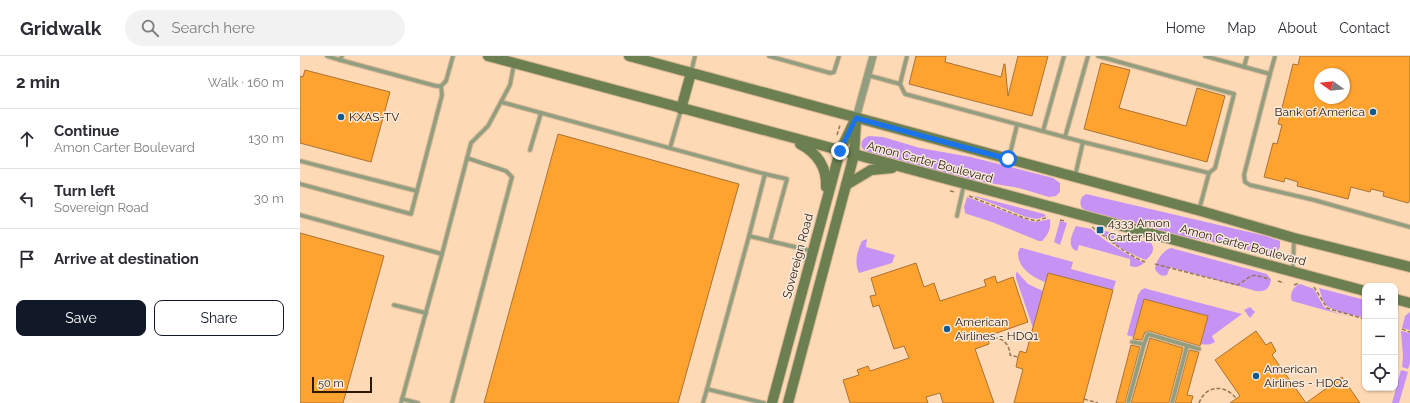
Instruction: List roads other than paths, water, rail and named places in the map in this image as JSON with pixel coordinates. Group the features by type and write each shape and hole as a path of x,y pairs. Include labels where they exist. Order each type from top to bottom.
{"street":[{"name":"Amon Carter Boulevard","path":"488,56 516,60 681,109 1362,290"},
{"name":"Amon Carter Boulevard","path":"631,56 1294,238 1410,267"},
{"name":"Sovereign Road","path":"788,403 854,155 856,118 873,56"},
{"path":"681,109 691,73"},
{"name":"Sovereign Road","path":"772,403 840,151 856,118"},
{"path":"790,138 806,147 823,165 827,177 821,219"},
{"path":"846,185 871,170 903,168"},
{"path":"1398,300 1410,303"}],"lane":[{"path":"327,56 341,58 436,86 441,86 446,81 453,56"},
{"path":"691,73 695,56"},
{"path":"769,56 830,73 834,72 839,56"},
{"path":"907,56 900,84 905,94 1083,142 1209,172"},
{"path":"1043,131 1064,56"},
{"path":"1065,137 1088,56"},
{"path":"1098,56 1234,94 1215,168 1209,172 1199,211"},
{"path":"1205,56 1270,74"},
{"path":"1244,67 1247,56"},
{"path":"1275,56 1244,175 1245,182 1250,185 1314,200 1410,227"},
{"path":"418,403 402,401 471,142 488,126 510,85 516,60"},
{"path":"867,75 900,84"},
{"path":"300,184 411,214 442,95 441,86"},
{"path":"501,102 787,180 770,241"},
{"path":"670,148 681,109"},
{"path":"530,150 540,113"},
{"path":"1008,159 1017,124"},
{"path":"1074,177 1083,142"},
{"path":"452,403 512,177 506,171 467,158"},
{"path":"300,161 417,192"},
{"path":"703,403 765,174"},
{"path":"956,216 964,184"},
{"path":"300,216 442,254"},
{"path":"748,236 812,251"},
{"path":"1293,272 1294,238"},
{"path":"394,306 426,313"},
{"path":"1128,403 1148,334 1200,349"},
{"path":"1132,342 1144,344"},
{"path":"1172,403 1187,346"},
{"path":"707,389 764,403"}],"place":[{"name":"Bank of America","path":"1373,112"},
{"name":"KXAS-TV","path":"341,117"},
{"name":"4333 Amon Carter Blvd","path":"1100,230"},
{"name":"American Airlines - HDQ1","path":"947,329"},
{"name":"American Airlines - HDQ2","path":"1256,376"}]}
